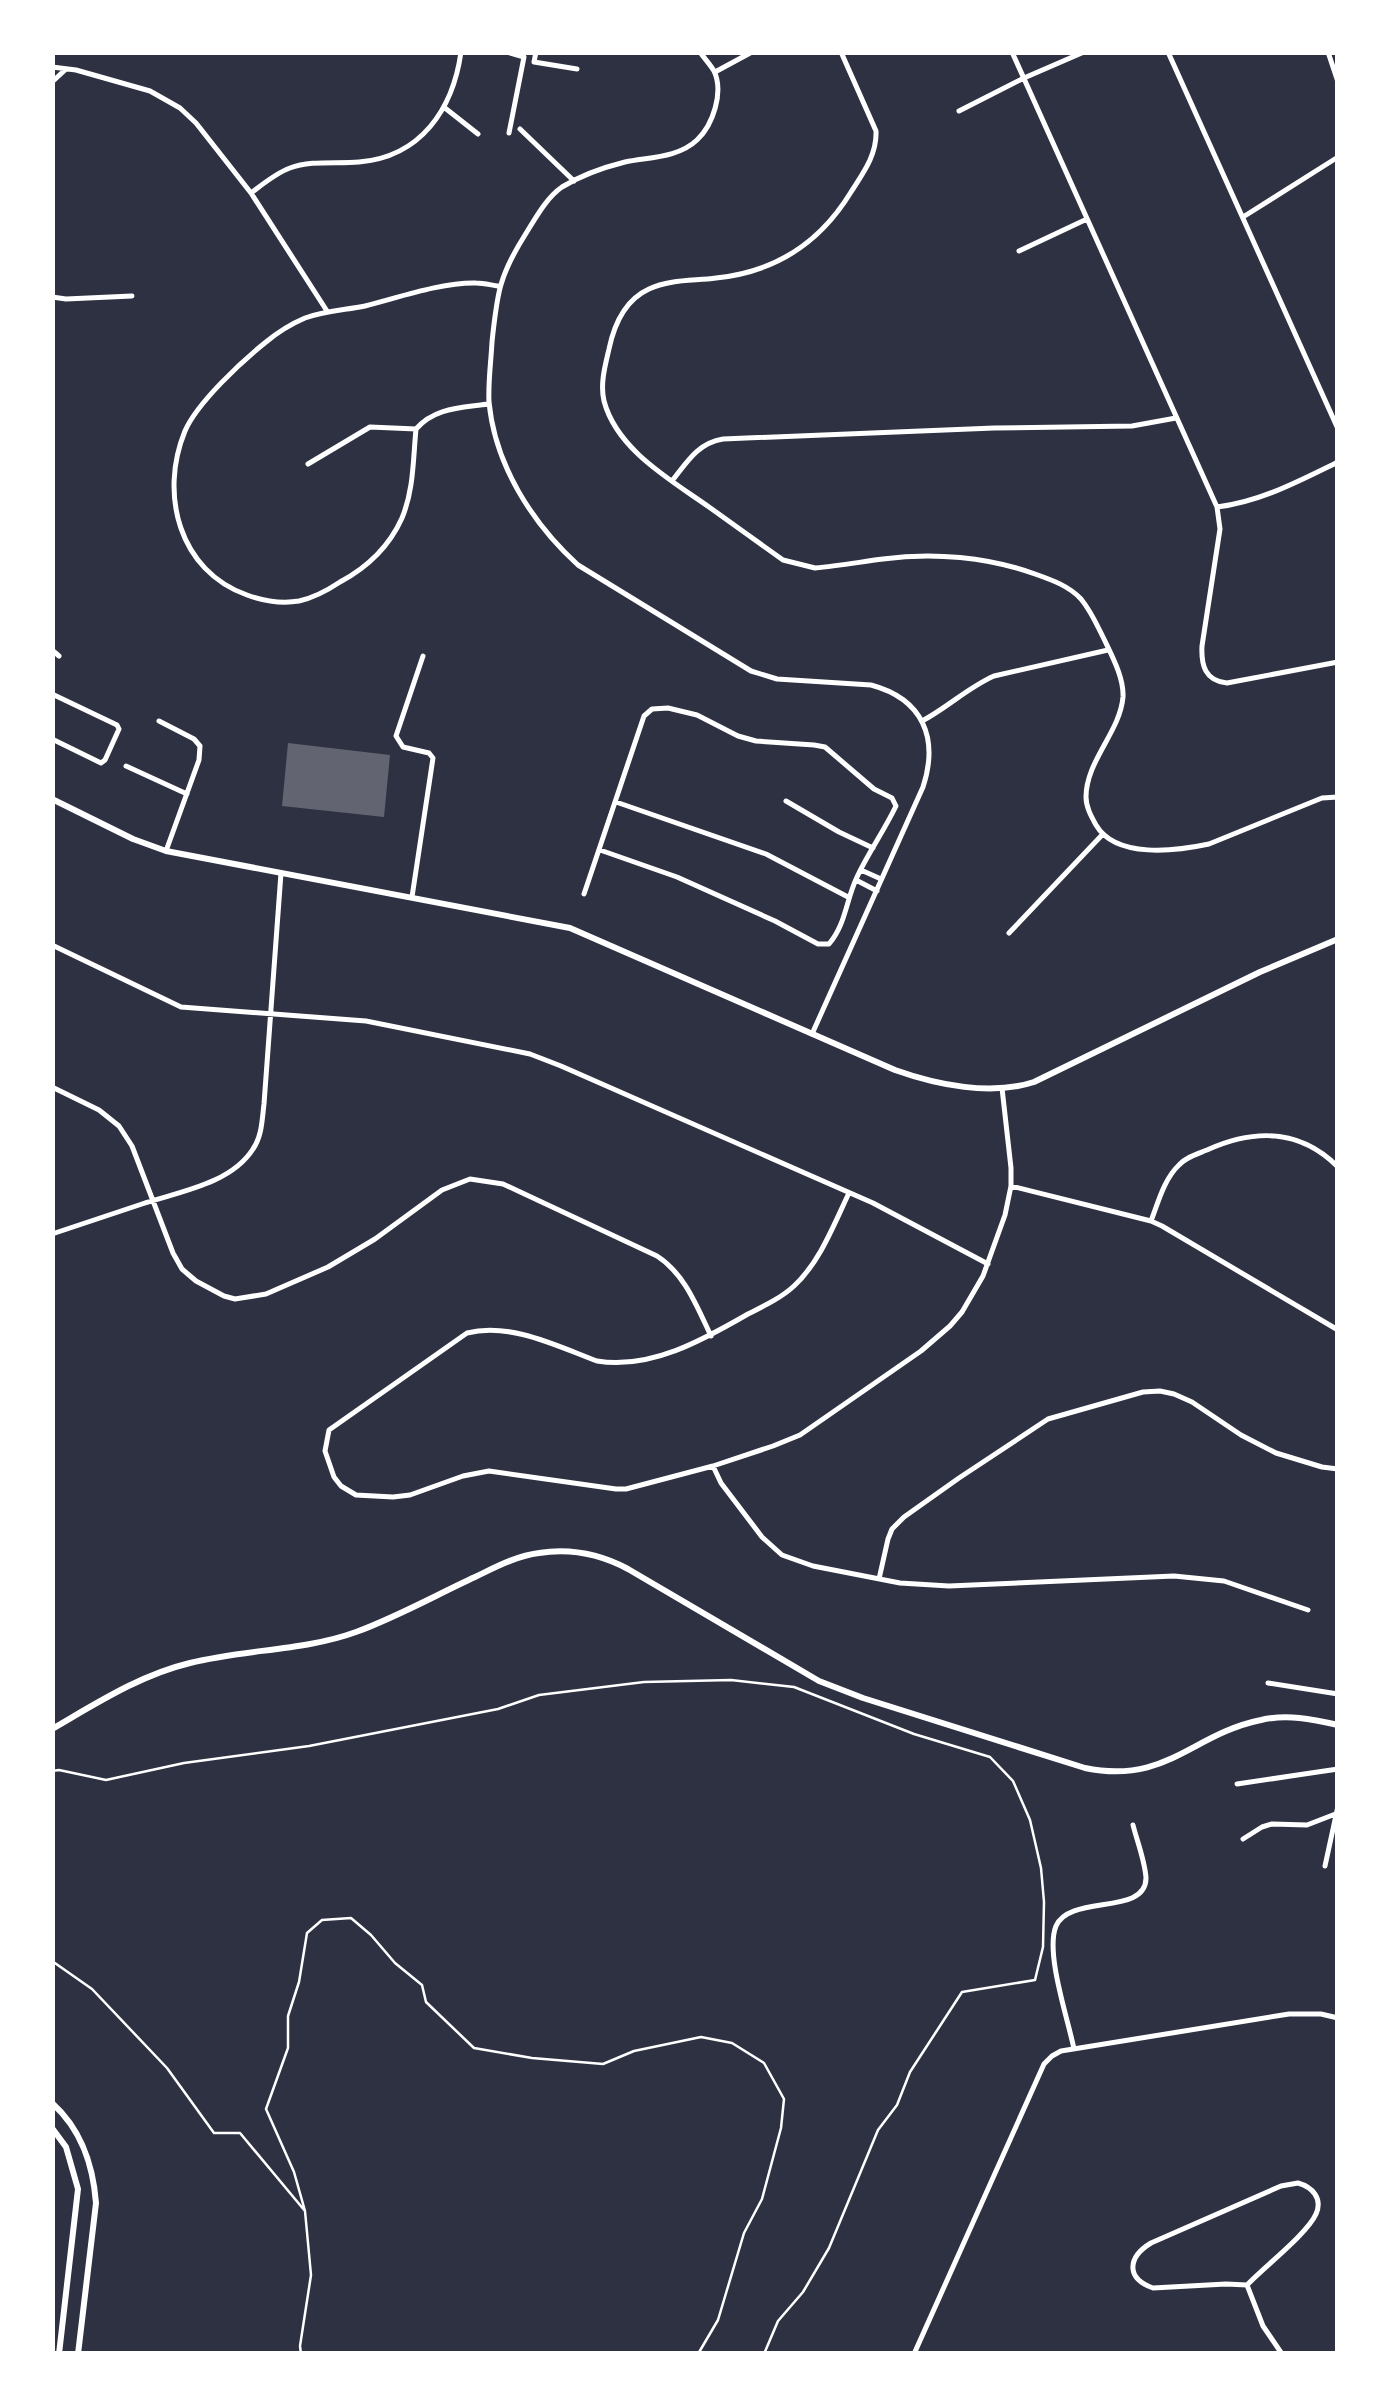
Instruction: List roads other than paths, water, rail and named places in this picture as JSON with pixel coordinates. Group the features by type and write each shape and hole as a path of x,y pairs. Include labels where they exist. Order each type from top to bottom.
{"street":[{"path":"251,193 288,168 363,162 402,150 445,108 455,86 461,52"},
{"path":"507,52 524,57 509,133"},
{"path":"536,52 534,62 577,69"},
{"path":"700,52 714,72 718,90 706,129 678,152 622,163 554,193 509,260 498,286 488,377 489,404 502,460 514,482 556,545 578,565 751,671 777,679 871,684 900,698 922,721 931,750 923,787 812,1034"},
{"path":"714,72 752,52"},
{"path":"841,52 873,123 873,156 829,223 801,250 771,265 734,276 660,284 638,295 620,317 603,377 603,398 621,435 672,480 783,560 815,568 916,556 972,559 1015,568 1065,586 1080,597 1109,650 1124,692 1122,706 1086,791 1086,804 1102,836 1137,850 1193,847 1322,798 1338,796"},
{"path":"1012,52 1217,507 1220,529 1202,646 1204,670 1211,679 1226,683 1338,662"},
{"path":"959,110 1084,52"},
{"path":"1168,52 1338,430"},
{"path":"1328,52 1338,82"},
{"path":"52,68 150,91 196,122 251,193 326,312"},
{"path":"52,82 67,69"},
{"path":"445,108 478,134"},
{"path":"520,129 574,181"},
{"path":"1242,218 1338,158"},
{"path":"1019,252 1087,218"},
{"path":"489,404 450,408 416,428 411,494 401,520 385,548 342,582 304,600 272,602 217,582 191,552 174,493 174,470 186,428 210,396 253,352 286,328 326,312 456,284 498,286"},
{"path":"52,297 132,296"},
{"path":"672,480 694,452 712,441 1132,426 1177,418"},
{"path":"308,464 370,427 416,428"},
{"path":"1217,507 1262,497 1338,462"},
{"path":"52,650 59,656"},
{"path":"922,721 994,676 1109,650"},
{"path":"412,897 433,763 432,755 403,747 396,736 423,656"},
{"path":"52,694 119,729 101,763 52,740"},
{"path":"584,894 647,711 656,708 682,710 749,740 814,744 832,751 888,795 896,806 860,870 848,897 845,916 829,944 818,944 677,877 600,850"},
{"path":"158,721 197,740 200,746 199,760 166,850"},
{"path":"126,766 187,794"},
{"path":"52,799 133,839 166,850 570,928 916,1078 988,1088 1021,1086 1050,1075 1260,972 1338,939"},
{"path":"786,801 874,848"},
{"path":"614,802 753,849 848,897"},
{"path":"1009,933 1102,836"},
{"path":"860,870 882,880"},
{"path":"52,1234 198,1186 225,1174 252,1151 262,1117 280,874"},
{"path":"856,880 877,890"},
{"path":"52,945 181,1007 366,1022 530,1054 850,1194 988,1264"},
{"path":"52,1086 99,1110 119,1126 132,1146 172,1253 182,1269 196,1281 235,1299 266,1294 328,1267 427,1200 457,1182 470,1179 503,1184 669,1263 711,1336"},
{"path":"850,1194 814,1262 794,1287 711,1336 641,1360 612,1364 502,1330 467,1334 329,1430 325,1446 330,1466 341,1486 368,1497 410,1494 489,1470 616,1489 638,1487 713,1466 800,1435 921,1350 962,1312 988,1264 1011,1186 1002,1088"},
{"path":"1151,1221 1176,1167 1239,1137 1279,1136 1308,1146 1338,1167"},
{"path":"1011,1186 1151,1221 1338,1330"},
{"path":"879,1578 888,1539 904,1517 1048,1419 1142,1392 1174,1394 1276,1453 1338,1469"},
{"path":"713,1466 762,1538 782,1555 813,1566 900,1583 950,1586 1174,1576 1210,1578 1308,1610"},
{"path":"52,1729 160,1672 196,1661 337,1638 383,1621 506,1562 536,1553 570,1551 600,1556 628,1569 829,1685 1102,1772 1161,1764 1263,1719 1294,1717 1338,1725"},
{"path":"1268,1683 1338,1694"},
{"path":"1237,1784 1338,1769"},
{"path":"1242,1839 1262,1827 1307,1825 1337,1810"},
{"path":"1326,1866 1337,1810"},
{"path":"1074,2049 1053,1956 1054,1932 1071,1910 1129,1899 1144,1888 1146,1877 1133,1824"},
{"path":"914,2354 1044,2064 1052,2056 1060,2051 1289,2014 1338,2018"},
{"path":"52,2104 87,2152 94,2179 96,2203 78,2354"},
{"path":"52,2128 66,2147 78,2189 59,2354"},
{"path":"1306,2185 1318,2200 1317,2212 1304,2230 1246,2285 1153,2288 1138,2280 1132,2266 1140,2249 1150,2243 1281,2186 1306,2185"},
{"path":"1246,2285 1262,2326 1282,2354"}]}
